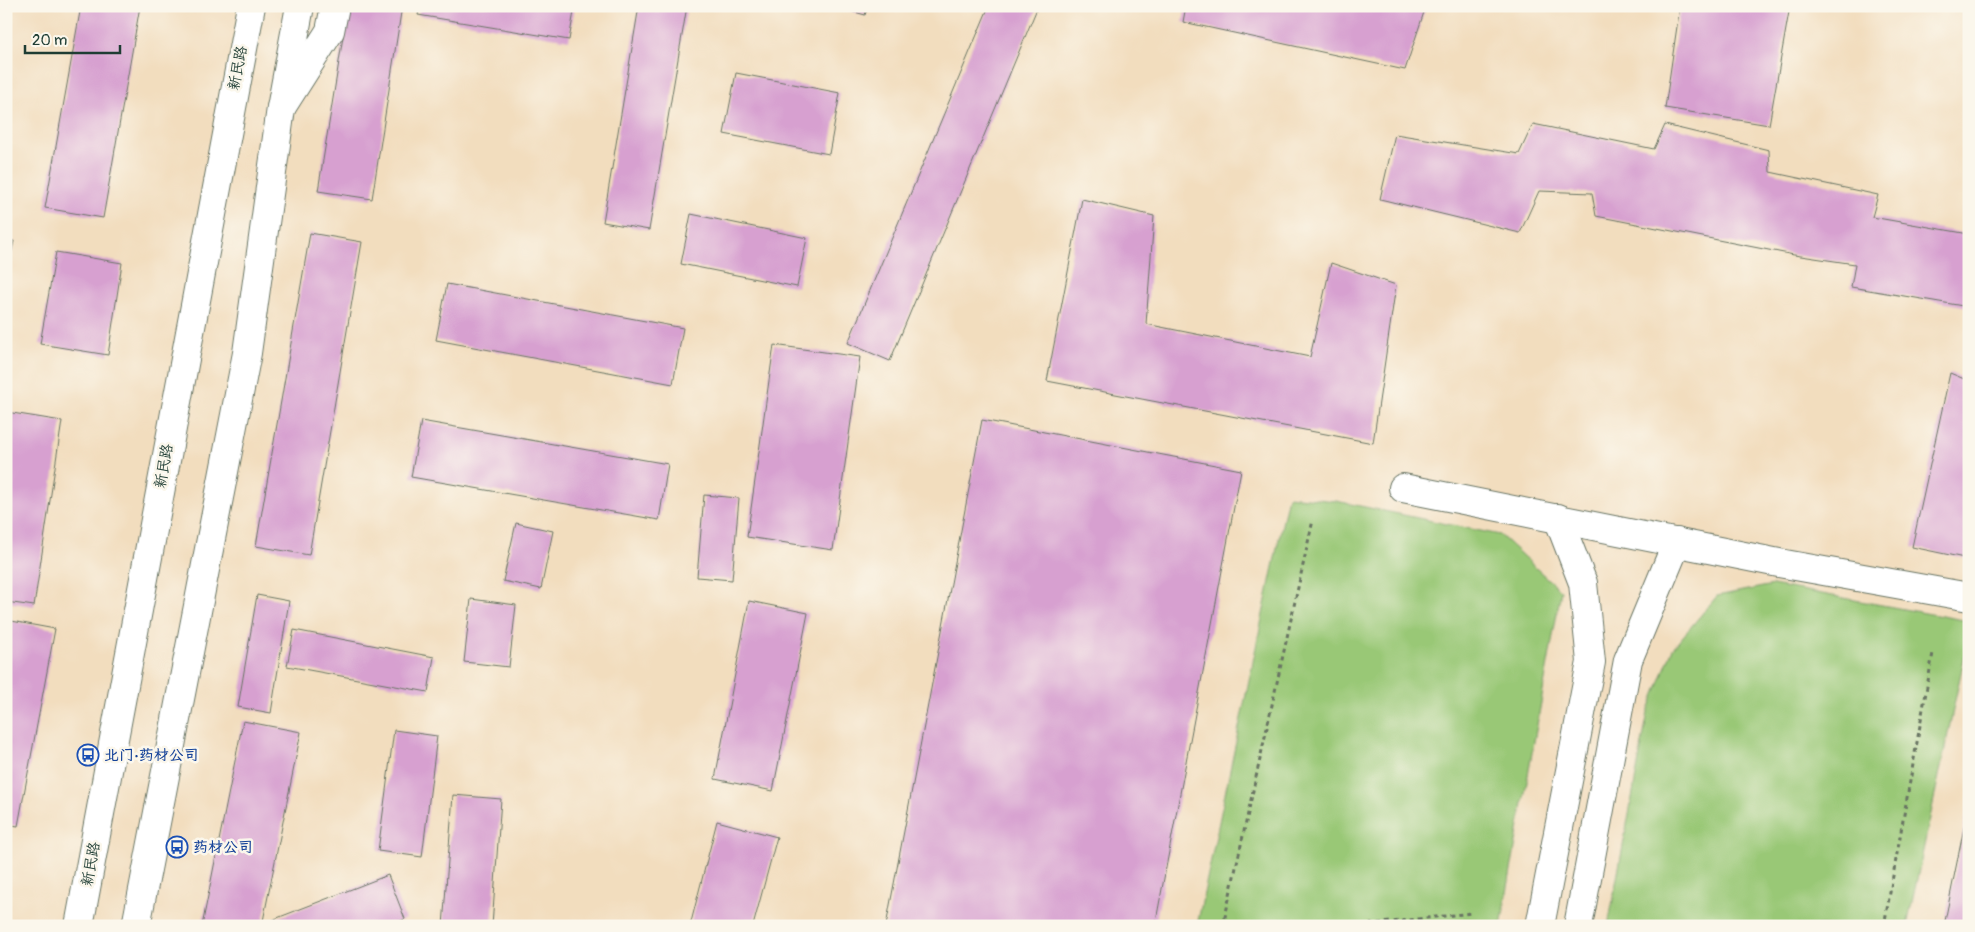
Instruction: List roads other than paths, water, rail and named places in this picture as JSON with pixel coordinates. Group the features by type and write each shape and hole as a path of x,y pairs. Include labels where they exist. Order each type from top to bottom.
{"main road":[{"path":"235,86 240,6"},
{"name":"新民路","path":"79,926 251,6"},
{"path":"136,926 247,353 281,108 300,6"},
{"path":"281,108 330,32 335,6"},
{"path":"1402,488 1969,597"},
{"path":"1540,926 1591,662 1583,583 1558,518"},
{"path":"1578,926 1628,660 1677,542"}],"place":[{"name":"北门·药材公司","path":"88,755"},
{"name":"药材公司","path":"177,847"}]}
